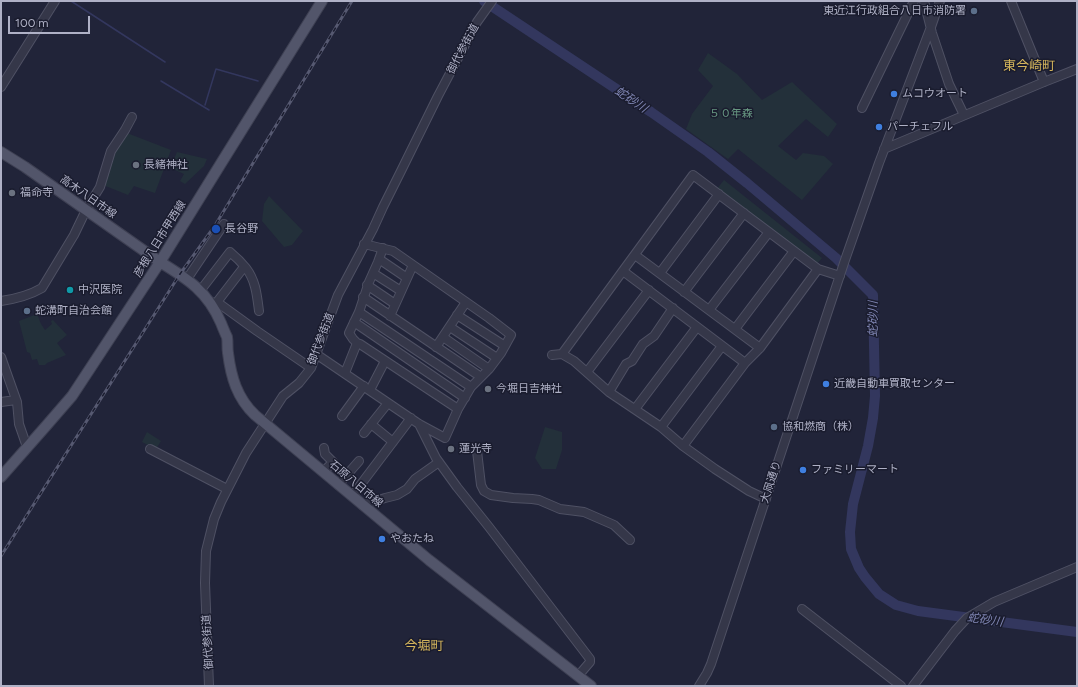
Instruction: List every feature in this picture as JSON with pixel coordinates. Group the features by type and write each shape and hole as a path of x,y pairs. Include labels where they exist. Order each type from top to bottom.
{"main road":[{"name":"彦根八日市甲西線","path":"1,477 72,396 160,262 322,1"},
{"name":"高木八日市線","path":"1,152 25,167 160,262"},
{"name":"石原八日市線","path":"160,262 187,279 214,302 227,338 231,369 237,391 246,407 429,560 591,686"}],"street":[{"path":"1,87 55,1"},
{"path":"862,108 914,1"},
{"path":"924,1 950,84 964,115"},
{"name":"大凧通り","path":"699,686 711,664 845,260 884,149 940,1"},
{"path":"1011,1 1044,82"},
{"name":"御代参街道","path":"209,686 205,583 206,551 214,519 227,489 246,453 265,423 283,396 299,384 310,368 338,295 373,229 438,96 477,22 490,3"},
{"path":"884,149 1077,69"},
{"path":"1,301 34,292 42,288 74,235 86,210 100,187 111,151 132,117"},
{"path":"562,354 693,175 818,269 840,276"},
{"path":"660,274 719,194"},
{"path":"684,292 744,213"},
{"path":"187,279 224,224"},
{"path":"709,310 769,232"},
{"path":"316,354 419,424 445,438 458,409 471,387 489,369 511,335 393,251 364,244"},
{"path":"383,248 367,285 359,312 350,333 357,343 458,409"},
{"path":"735,329 794,251"},
{"path":"200,290 230,252 244,266 251,277 256,291 258,311"},
{"path":"635,255 760,348"},
{"path":"379,259 407,278"},
{"path":"390,316 413,265"},
{"path":"244,266 214,302 310,368"},
{"path":"683,446 746,363 760,348 818,269"},
{"path":"623,271 746,363"},
{"path":"373,273 401,291"},
{"path":"367,285 395,304"},
{"path":"587,372 649,290"},
{"path":"363,297 481,377"},
{"path":"436,347 466,302"},
{"path":"608,392 626,364 632,361 643,344 654,336 673,308"},
{"path":"359,312 471,387"},
{"path":"457,315 505,346"},
{"path":"354,322 465,398"},
{"path":"450,327 497,358"},
{"path":"635,409 697,327"},
{"path":"443,337 489,369"},
{"path":"345,373 357,343"},
{"path":"661,427 722,346"},
{"path":"552,355 562,354 574,361 608,392 661,427 683,446 749,491 766,499"},
{"path":"1,357 16,400 19,424 27,447"},
{"path":"342,416 367,388 385,361"},
{"path":"1,402 16,400"},
{"path":"364,433 388,403"},
{"path":"352,496 411,418"},
{"path":"371,424 393,442"},
{"path":"419,424 439,462 457,487 590,659 590,662 578,676"},
{"path":"323,472 333,462 325,454 324,448"},
{"path":"150,449 227,489"},
{"path":"477,451 481,485 484,491 490,495 539,500 560,509 584,512 614,525 630,540"},
{"path":"338,485 359,461"},
{"path":"362,505 397,496 415,479 439,462"},
{"path":"913,686 955,631 967,618 994,602 1077,567"},
{"path":"802,609 901,686"}],"green space":[{"name":"５０年森","path":"708,53 737,74 762,100 792,82 837,124 828,137 806,119 778,146 796,160 803,153 824,156 833,164 802,200 738,149 728,159 686,129 692,114 713,86 698,70"},
{"name":"長緒神社","path":"127,133 171,150 155,193 134,186 128,195 103,185 112,152"},
{"path":"177,152 207,159 204,166 185,184 180,181 184,174 173,169 172,164"},
{"path":"724,180 822,258 816,265 716,190"},
{"path":"269,196 303,231 292,245 284,247 262,221 264,204"},
{"path":"37,314 45,330 52,324 51,321 53,320 67,335 57,343 66,355 45,365 39,365 37,359 32,360 30,353 27,352 19,321"},
{"path":"545,427 562,432 562,450 556,469 542,469 535,458"},
{"path":"147,432 161,441 156,449 142,442"}],"waterway":[{"path":"71,1 165,62"},
{"name":"蛇砂川","path":"484,1 651,112 708,152 836,258 873,295 875,396 873,418 868,446 853,504 850,532 851,549 859,568 879,594 896,605 918,611 1077,632"},
{"path":"205,105 216,69 258,81"},
{"path":"161,81 209,110"}],"railway":[{"path":"1,556 180,274 214,227 352,1"}],"place":[{"name":"東近江行政組合八日市消防署","path":"974,11"},
{"name":"ムコウオート","path":"894,94"},
{"name":"パーチェフル","path":"879,127"},
{"name":"長緒神社","path":"136,165"},
{"name":"福命寺","path":"12,193"},
{"name":"長谷野","path":"216,229"},
{"name":"中沢医院","path":"70,290"},
{"name":"蛇溝町自治会館","path":"27,311"},
{"name":"近畿自動車買取センター","path":"826,384"},
{"name":"今堀日吉神社","path":"488,389"},
{"name":"協和燃商（株）","path":"774,427"},
{"name":"蓮光寺","path":"451,449"},
{"name":"ファミリーマート","path":"803,470"},
{"name":"やおたね","path":"382,539"}],"district":[{"name":"東今崎町","path":"1029,66"},
{"name":"今堀町","path":"424,646"}]}
